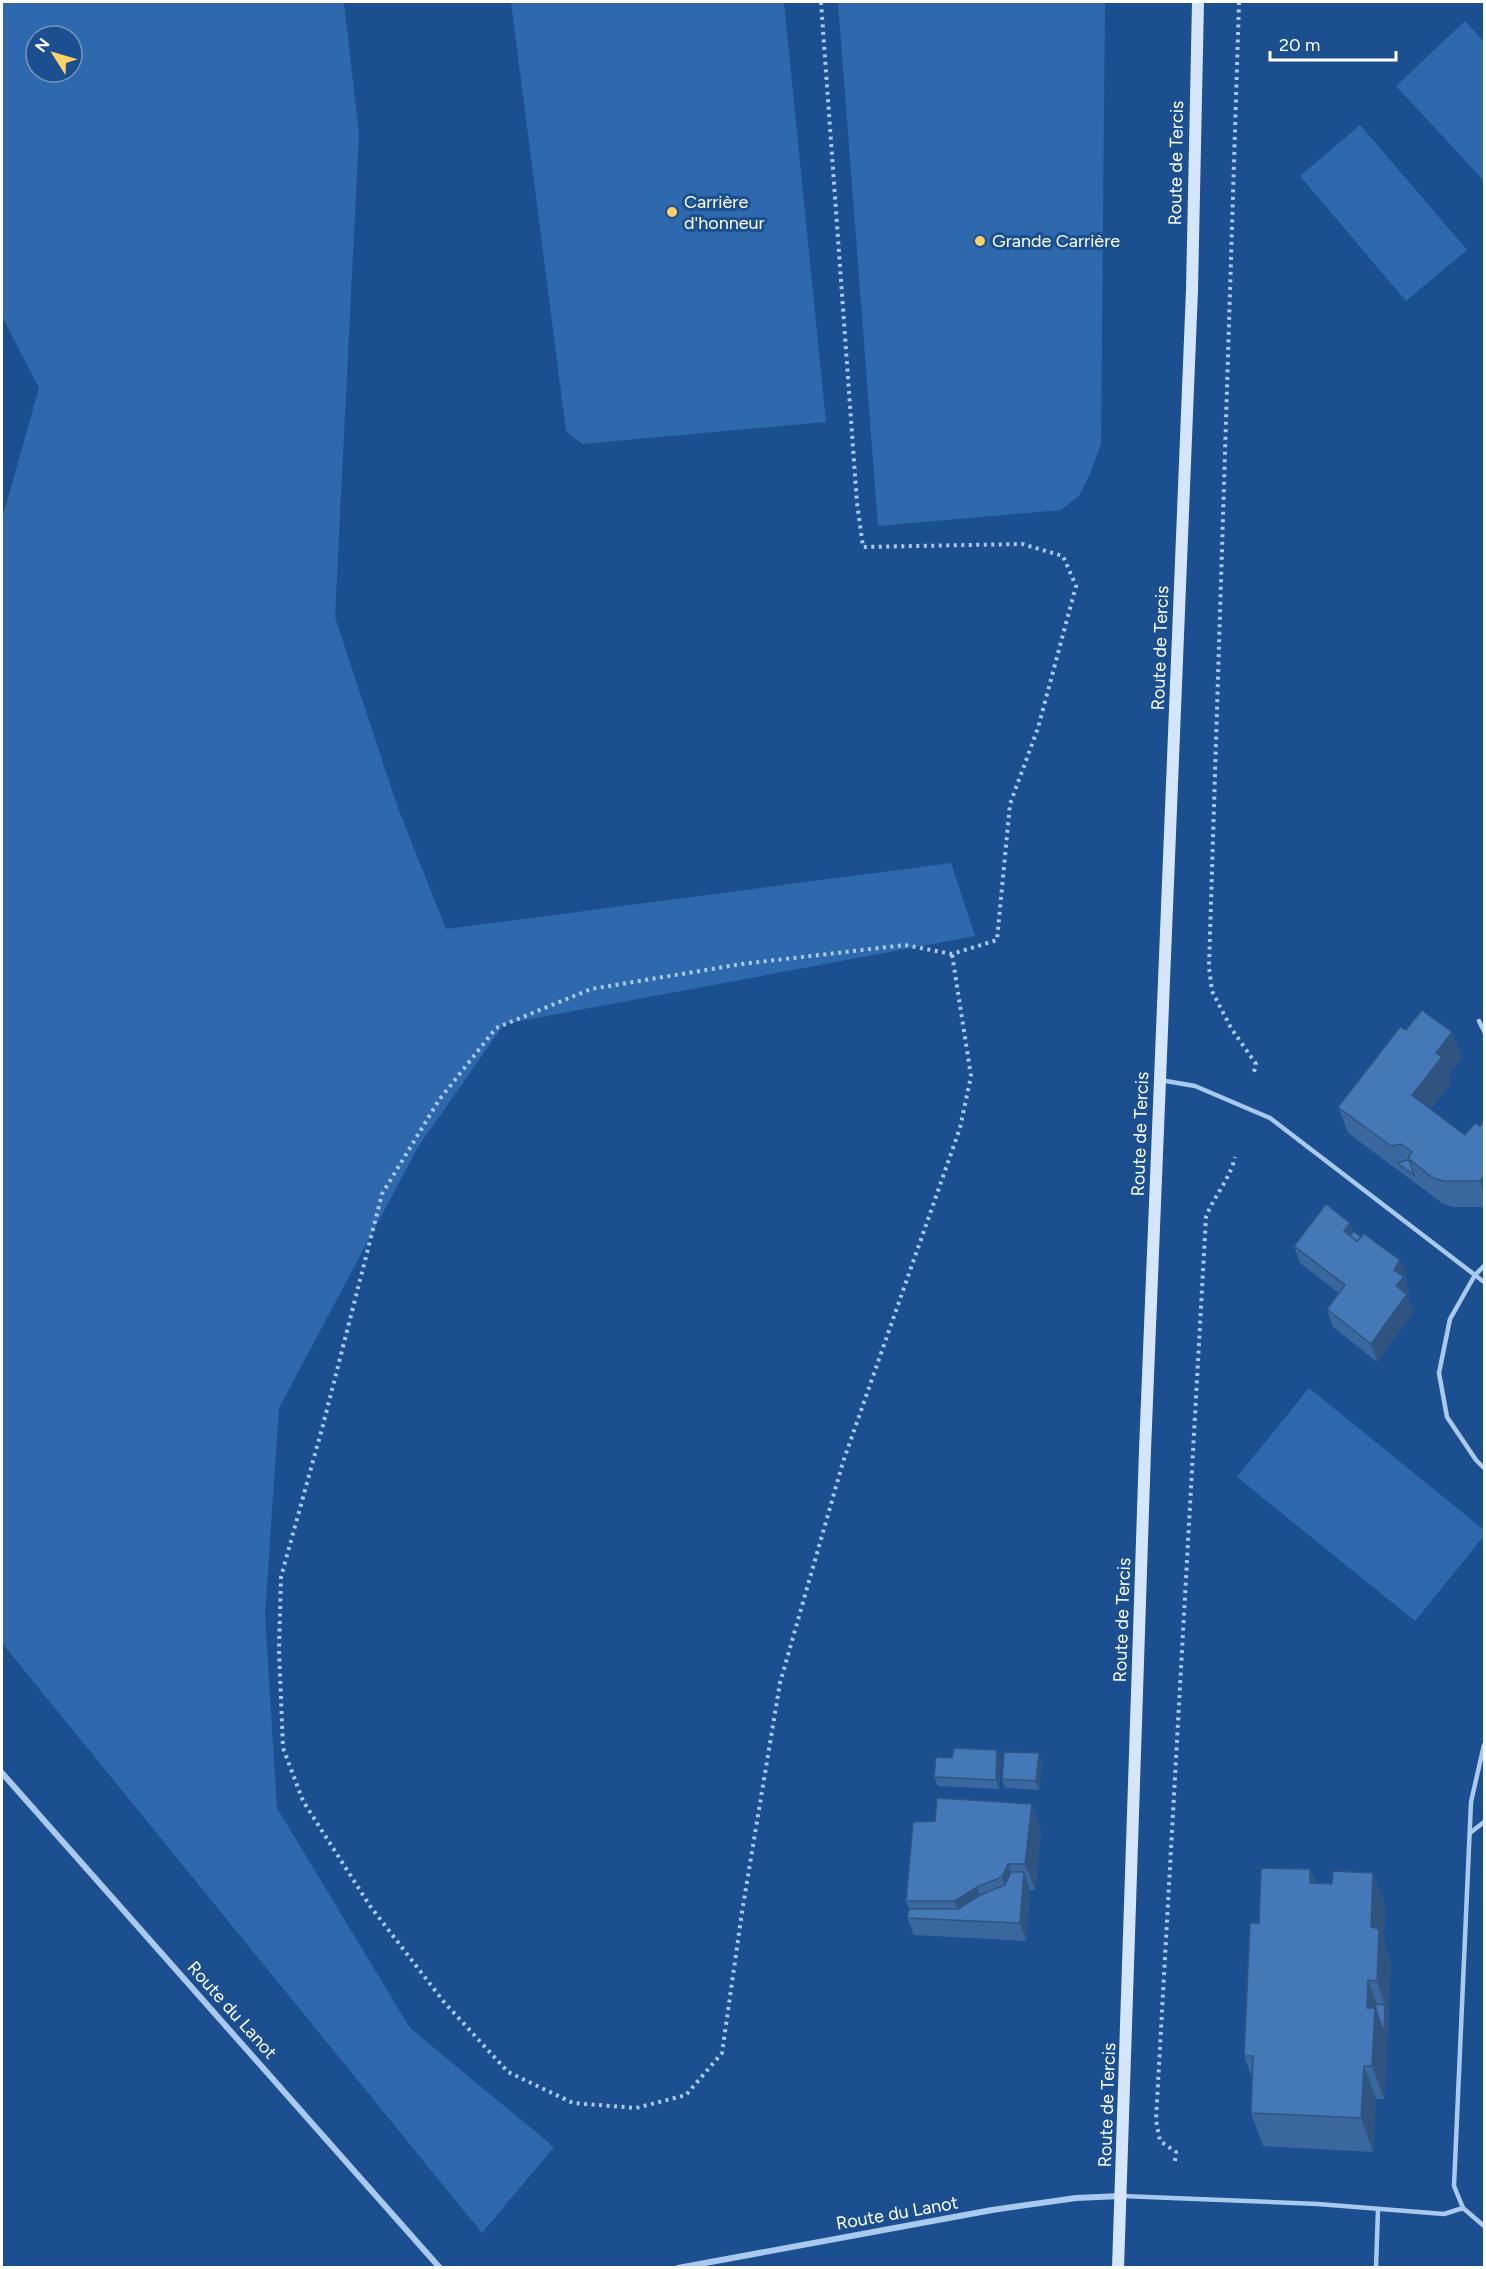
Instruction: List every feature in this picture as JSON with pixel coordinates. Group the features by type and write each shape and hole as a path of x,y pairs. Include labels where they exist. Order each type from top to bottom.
{"main road":[{"name":"Route de Tercis","path":"1118,2268 1145,1450 1192,290 1198,2"}],"street":[{"name":"Route du Lanot","path":"2,1773 440,2268"},
{"name":"Route du Lanot","path":"678,2268 992,2210 1076,2198 1122,2196"}],"lane":[{"path":"1479,1021 1485,1031"},
{"path":"1160,1080 1195,1086 1270,1118 1485,1282"},
{"path":"1485,1266 1474,1275 1450,1318 1439,1373 1447,1417 1476,1460 1485,1468"},
{"path":"1485,1745 1471,1802 1454,2186 1463,2208 1485,2226"},
{"path":"1470,1833 1485,1822"},
{"path":"1122,2196 1444,2214 1463,2208"},
{"path":"1376,2268 1378,2209"}],"path":[{"path":"820,2 857,503 863,547 1022,544 1063,556 1076,586 1038,728 1010,804 996,940 952,954 905,945 719,968 591,989 496,1028 439,1100 382,1194 323,1425 281,1576 279,1650 283,1748 303,1801 364,1896 444,2002 508,2072 573,2103 636,2108 687,2095 722,2053 742,1912 780,1683 843,1462 960,1128 971,1076 952,954"},
{"path":"1239,2 1209,967 1212,991 1231,1028 1256,1064 1254,1072"},
{"path":"1175,2161 1176,2152 1160,2141 1156,2120 1206,1217 1213,1200 1232,1170 1235,1157"}],"shaded area":[{"path":"2,2 344,2 359,134 335,617 398,808 446,929 951,863 975,936 504,1024 418,1147 279,1408 265,1615 277,1808 410,2028 554,2147 482,2233 2,1643 2,519 39,388 2,316"},
{"name":"Carrière d'honneur","path":"511,2 784,2 826,422 582,444 566,431"},
{"name":"Grande Carrière","path":"838,2 1105,2 1101,444 1079,496 1061,510 878,526"},
{"path":"1465,21 1484,42 1484,181 1396,86"},
{"path":"1360,125 1467,250 1406,301 1300,176"},
{"path":"1309,1388 1484,1530 1484,1536 1415,1621 1237,1477"}],"building":[{"path":"1422,1010 1452,1032 1436,1053 1442,1057 1412,1095 1465,1135 1475,1123 1480,1126 1485,1120 1485,1175 1480,1181 1444,1181 1433,1178 1408,1158 1412,1152 1401,1144 1391,1146 1338,1107 1400,1027 1406,1030"},
{"path":"1407,1160 1410,1162 1414,1175 1397,1163"},
{"path":"1326,1204 1350,1223 1344,1231 1357,1241 1364,1234 1400,1260 1394,1270 1404,1277 1396,1286 1407,1294 1371,1344 1327,1309 1345,1285 1294,1246"},
{"path":"1353,1231 1361,1237 1357,1241 1350,1236"},
{"path":"954,1748 997,1750 996,1780 934,1777 936,1757 952,1758"},
{"path":"1004,1752 1039,1753 1036,1781 1002,1779"},
{"path":"937,1798 1032,1804 1025,1864 1008,1864 1002,1877 977,1887 955,1901 906,1901 913,1822 935,1821"},
{"path":"1261,1868 1310,1869 1310,1883 1332,1884 1333,1871 1373,1873 1371,1927 1379,1929 1377,1981 1368,1980 1367,2008 1375,2008 1372,2066 1364,2066 1361,2118 1251,2113 1253,2056 1244,2056 1250,1923 1259,1923"},
{"path":"1011,1872 1024,1872 1020,1923 907,1918 909,1909 958,1909 980,1895 1005,1885"},
{"path":"1376,2004 1385,2005 1384,2032 1376,2010"}],"place":[{"name":"Carrière d'honneur","path":"672,212"},
{"name":"Grande Carrière","path":"980,241"}]}
